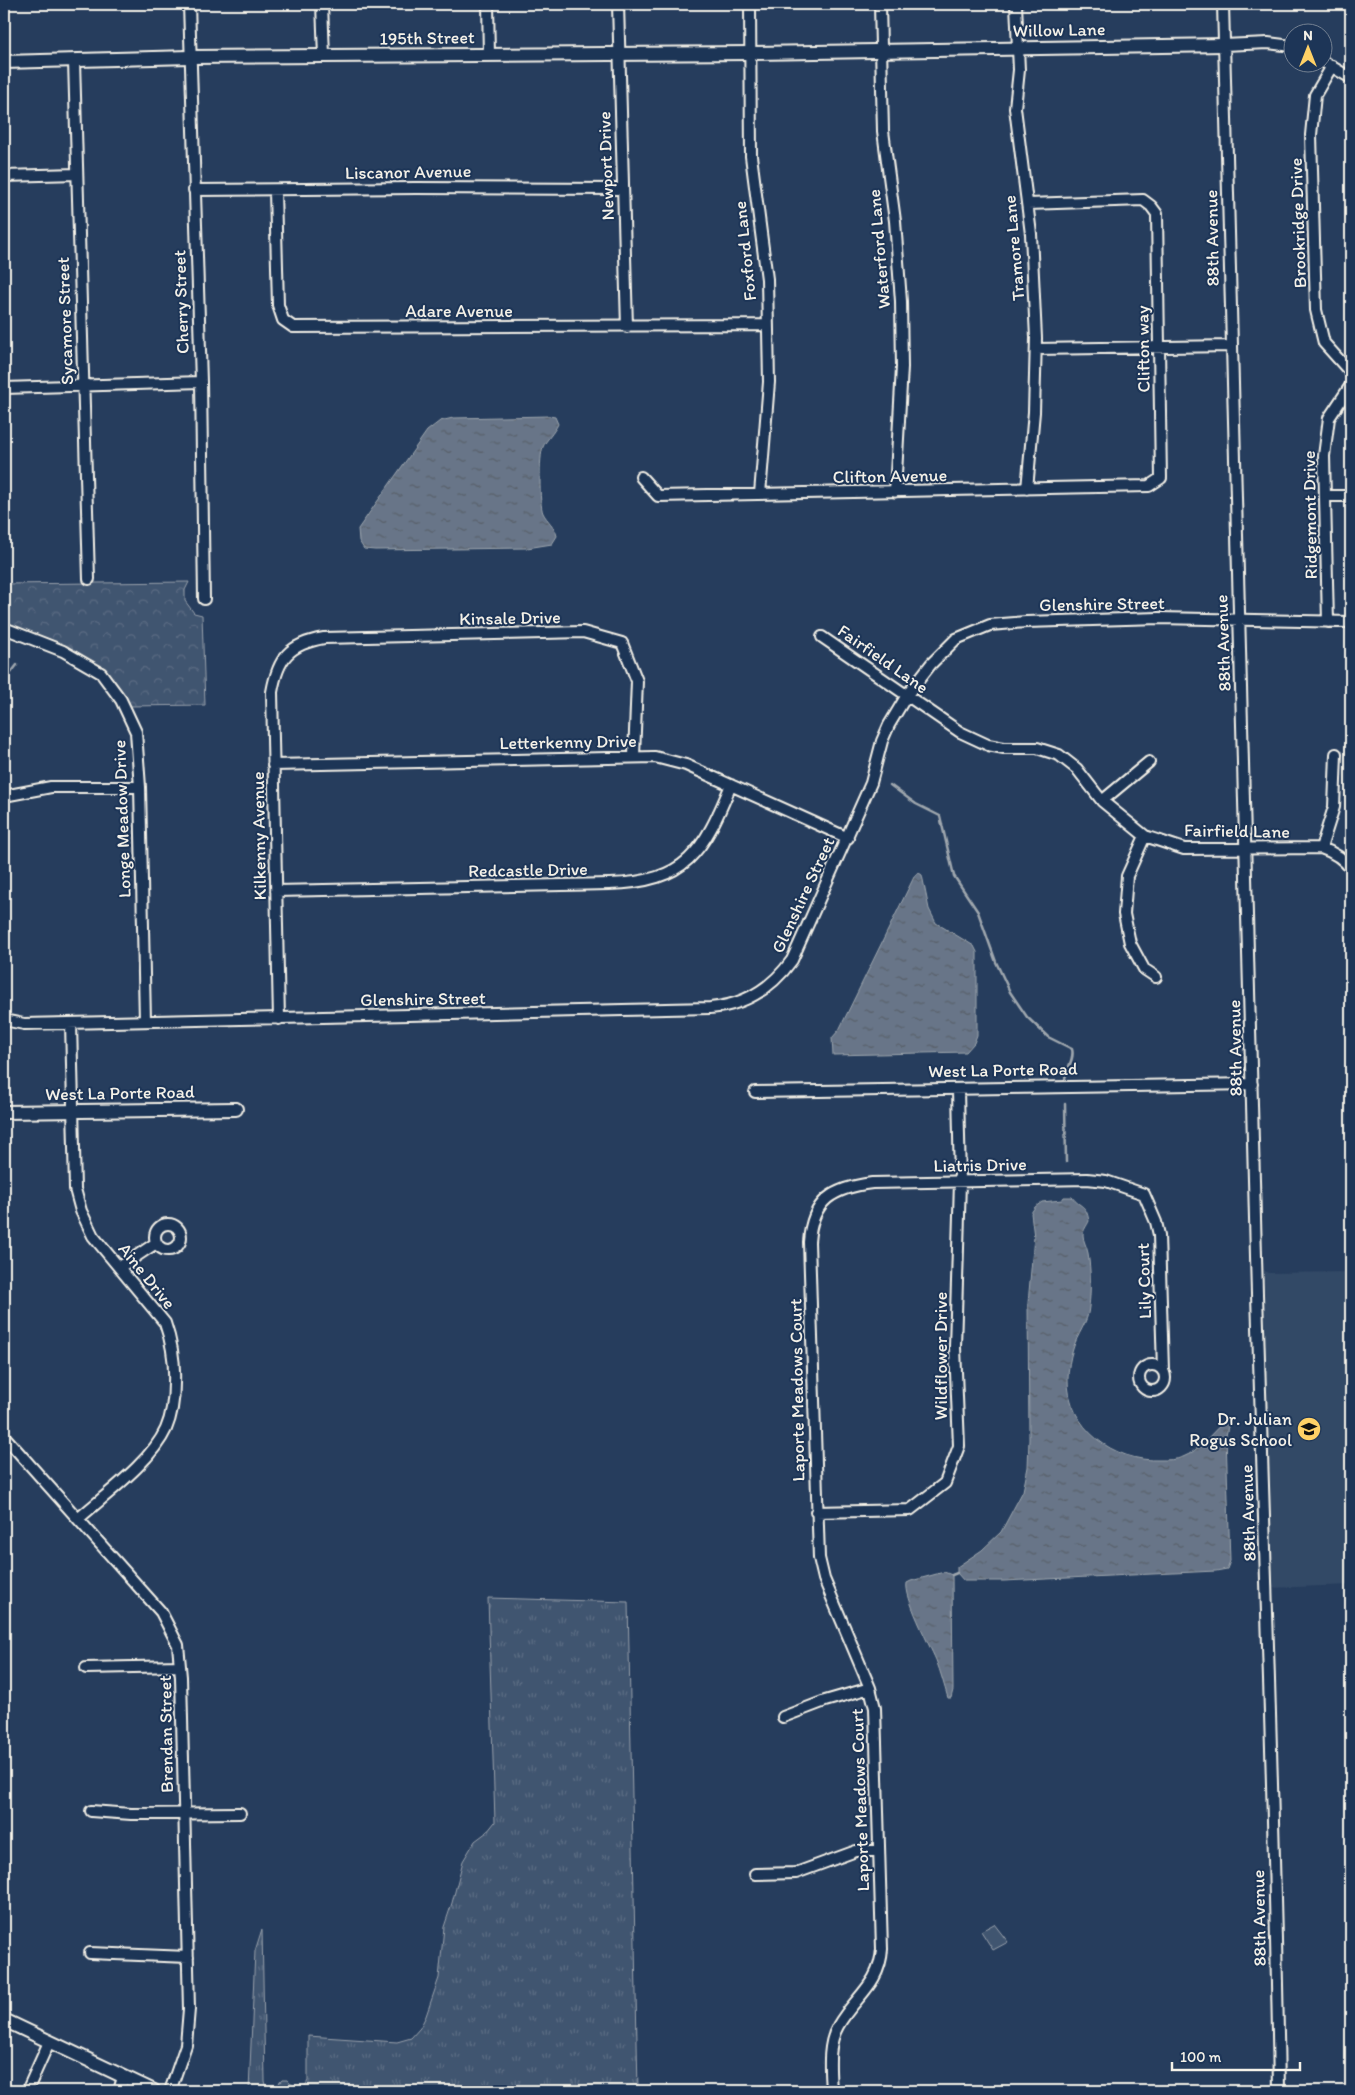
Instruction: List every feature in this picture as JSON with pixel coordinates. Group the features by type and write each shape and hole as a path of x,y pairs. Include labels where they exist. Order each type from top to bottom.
{"street":[{"name":"Cherry Street","path":"189,4 204,599"},
{"path":"322,4 324,56"},
{"path":"488,4 489,55"},
{"name":"Newport Drive","path":"618,4 627,327"},
{"name":"Foxford Lane","path":"750,4 752,53 751,156 767,279 768,325 768,382 760,494"},
{"name":"Waterford Lane","path":"880,4 883,131 895,221 901,301 902,367 895,492"},
{"name":"Tramore Lane","path":"1016,4 1019,70 1015,108 1028,204 1035,287 1034,420 1027,489"},
{"name":"88th Avenue","path":"1223,4 1238,621 1246,847 1279,2091"},
{"name":"Willow Lane","path":"851,51 1268,43 1282,45"},
{"name":"195th Street","path":"4,62 190,57 851,51"},
{"name":"Sycamore Street","path":"74,61 88,580"},
{"path":"1332,66 1351,78"},
{"name":"Brookridge Drive","path":"1328,72 1315,94 1312,135 1316,310 1324,343 1351,373"},
{"path":"4,176 77,174"},
{"name":"Liscanor Avenue","path":"194,190 623,189"},
{"name":"Adare Avenue","path":"275,191 278,305 283,320 293,327 768,325"},
{"name":"Clifton way","path":"1028,204 1143,200 1157,214 1161,478 1149,486"},
{"path":"1036,349 1231,346"},
{"path":"4,388 200,382"},
{"name":"Ridgemont Drive","path":"1328,622 1324,456 1329,418 1351,385"},
{"name":"Clifton Avenue","path":"640,477 658,496 1149,486"},
{"path":"1325,496 1351,496"},
{"name":"Glenshire Street","path":"4,1020 24,1024 279,1019 710,1008 734,1004 762,991 776,980 792,960 871,783 882,741 889,725 907,695 931,664 956,639 990,625 1026,622 1159,618 1351,622"},
{"name":"Longe Meadow Drive","path":"4,628 63,651 101,673 121,700 136,732 140,787 145,1021"},
{"name":"Kinsale Drive","path":"286,656 305,641 324,638 583,632 622,643 637,681 634,756"},
{"name":"Fairfield Lane","path":"822,637 960,732 988,744 1004,748 1037,748 1059,755 1078,769 1102,801 1145,836 1184,849 1246,847 1321,848 1329,850 1347,863 1351,869"},
{"name":"Kilkenny Avenue","path":"279,1019 272,692 276,673 286,656"},
{"path":"1321,848 1334,807 1336,754"},
{"name":"Letterkenny Drive","path":"273,765 655,757 674,761 848,838"},
{"path":"1102,801 1149,762"},
{"name":"Redcastle Drive","path":"276,892 623,884 648,881 673,871 700,849 731,786"},
{"path":"4,796 51,787 140,787"},
{"path":"1145,836 1127,876 1124,914 1130,943 1144,969 1156,977"},
{"name":"Aine Drive","path":"71,1023 75,1189 79,1205 93,1236 165,1323 173,1355 174,1378 172,1406 166,1428 152,1451 78,1519"},
{"name":"West La Porte Road","path":"755,1092 1252,1084"},
{"name":"Wildflower Drive","path":"816,1512 910,1510 945,1483 959,1446 955,1347 960,1182 958,1089"},
{"name":"West La Porte Road","path":"4,1112 236,1109"},
{"name":"Liatris Drive","path":"820,1205 836,1191 872,1183 1086,1179 1106,1181 1144,1194"},
{"name":"Lily Court","path":"1144,1194 1156,1222 1159,1235 1163,1370"},
{"name":"Laporte Meadows Court","path":"820,1205 812,1225 810,1242 818,1558 821,1571 870,1688 875,1708 881,1958 872,1982 843,2018 836,2030 830,2054 831,2091"},
{"path":"120,1268 156,1243"},
{"name":"Brendan Street","path":"4,1436 161,1612 178,1645 189,2009 186,2045 170,2091"},
{"path":"86,1668 180,1666"},
{"path":"783,1717 825,1701 870,1688"},
{"path":"91,1810 131,1814 240,1813"},
{"path":"755,1874 796,1873 856,1851 878,1851"},
{"path":"90,1952 188,1957"},
{"path":"4,2020 154,2091"},
{"path":"27,2091 49,2042"},
{"path":"119,2091 123,2077"}],"shaded area":[{"name":"Dr. Julian Rogus School","path":"1264,1270 1268,1273 1351,1272 1351,1585 1268,1588"}],"green space":[{"path":"189,582 185,590 185,601 194,613 202,615 205,705 130,706 105,673 90,661 59,644 4,622 4,584"},
{"path":"488,1598 628,1602 638,2091 249,2091 255,1951 262,1929 265,2081 267,2089 273,2090 282,2080 287,2080 295,2086 305,2086 308,2081 308,2036 397,2042 411,2038 420,2028 426,2016 439,1978 444,1927 463,1861 475,1841 487,1832 495,1822"},
{"path":"994,1924 1008,1942 993,1950 981,1931"}],"water":[{"path":"555,417 558,424 543,447 540,491 543,513 555,529 557,536 552,544 527,548 364,549 359,541 358,529 427,431 440,421 453,418"},
{"path":"919,873 922,875 929,909 936,923 974,946 977,952 977,1035 974,1043 966,1052 833,1055 832,1038 839,1030 915,875"},
{"path":"1064,1197 1072,1197 1082,1206 1086,1211 1089,1221 1083,1235 1090,1266 1089,1307 1087,1318 1073,1349 1068,1371 1070,1397 1075,1413 1096,1439 1110,1448 1126,1455 1160,1460 1177,1459 1189,1454 1199,1447 1223,1423 1229,1422 1226,1436 1230,1561 1227,1569 1004,1581 964,1581 957,1573 957,1567 982,1550 1001,1532 1023,1491 1028,1467 1029,1439 1028,1303 1034,1237 1031,1213 1042,1202 1062,1200"},
{"path":"944,1572 952,1575 953,1690 951,1698 948,1698 936,1660 913,1609 907,1590 907,1583 911,1581"}],"waterway":[{"path":"4,682 17,665"},
{"path":"890,785 916,804 940,816 954,876 978,912 996,962 1010,992 1027,1017 1048,1037 1072,1049 1073,1053 1065,1079"},
{"path":"1065,1104 1066,1162"},
{"path":"952,1575 957,1573"}],"place":[{"name":"Dr. Julian Rogus School","path":"1309,1429"}]}
